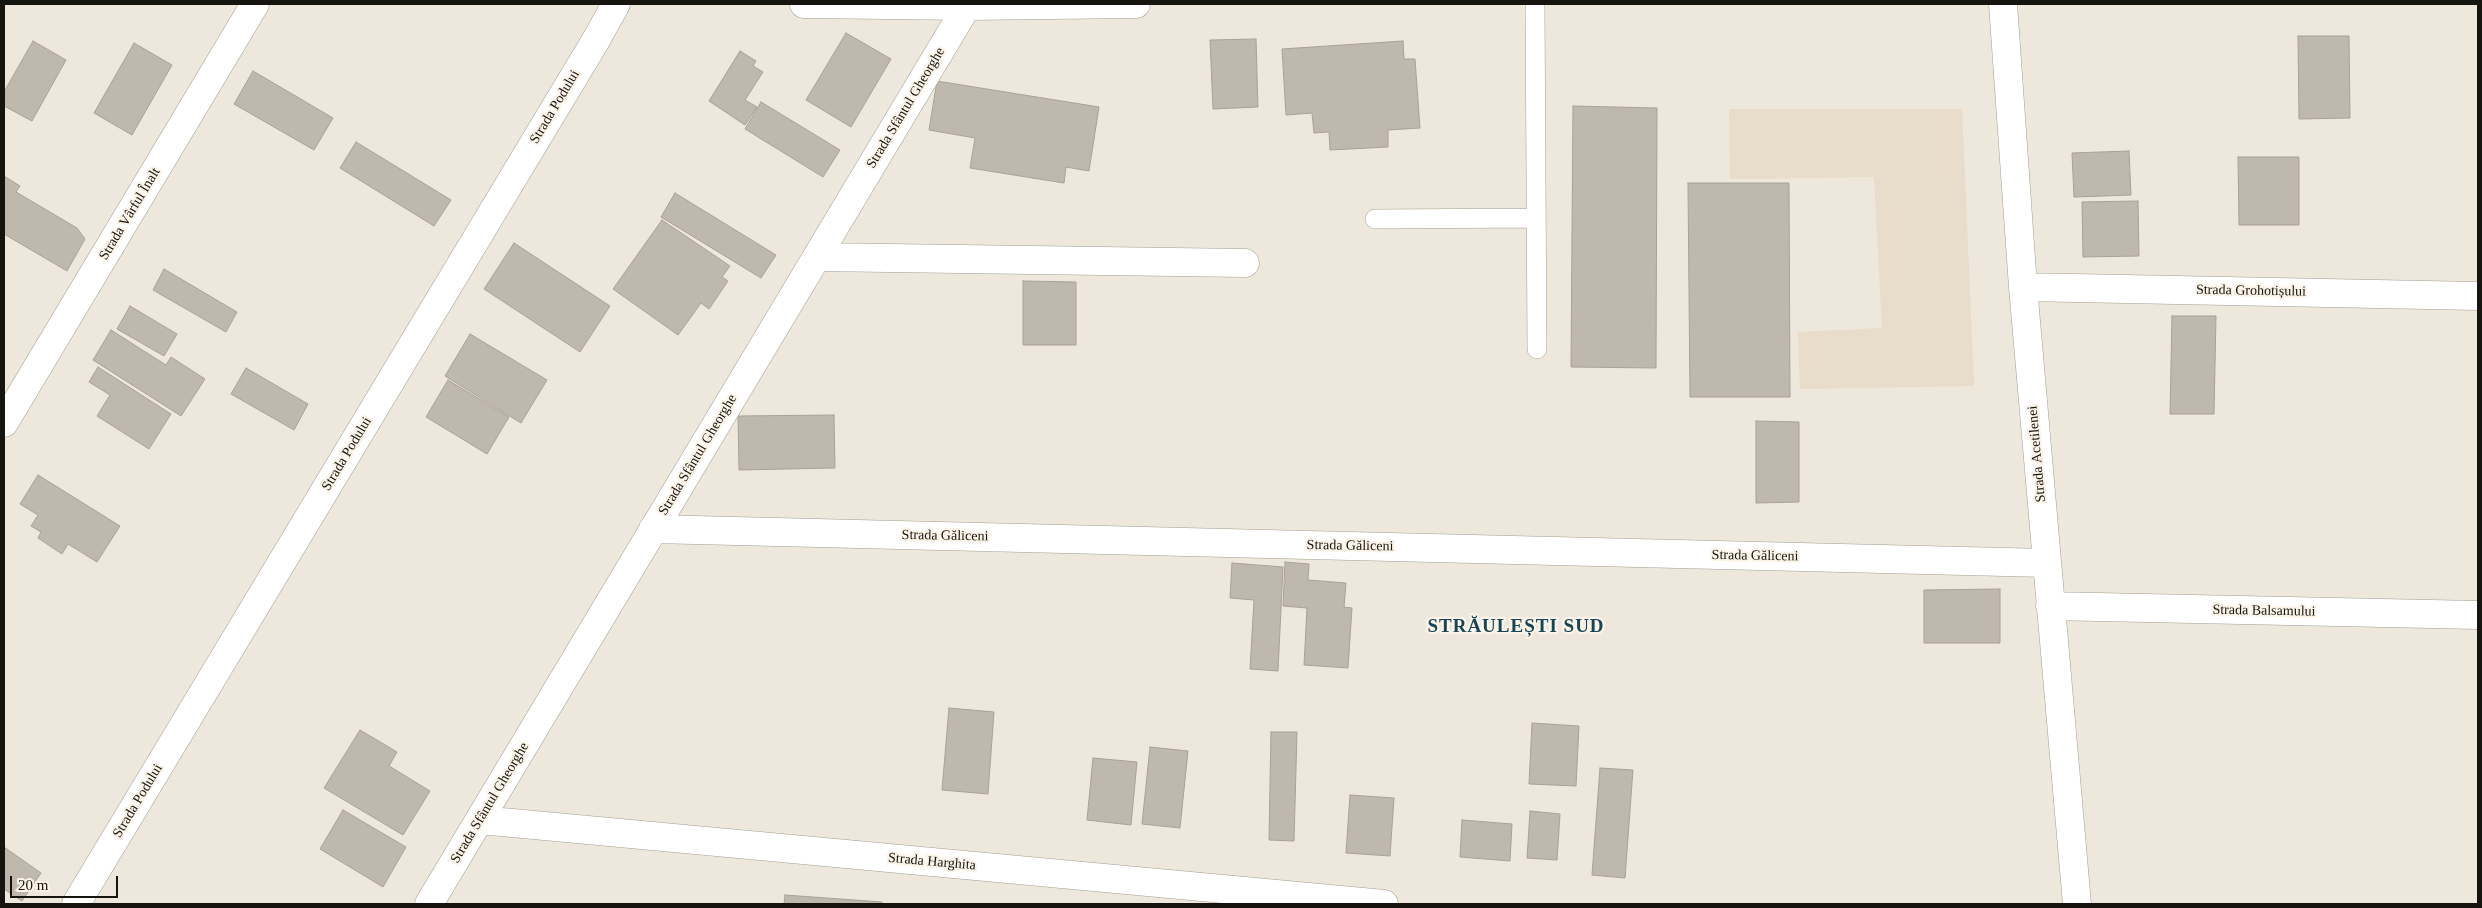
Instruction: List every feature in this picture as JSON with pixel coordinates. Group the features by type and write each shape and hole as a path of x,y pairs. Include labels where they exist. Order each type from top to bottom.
{"street":[{"name":"Strada Vârful Înalt","path":"4,423 254,4"},
{"name":"Strada Podului","path":"76,904 616,4"},
{"path":"804,4 967,6 1136,4"},
{"name":"Strada Acetilenei","path":"2002,4 2023,287 2076,904"},
{"name":"Strada Sfântul Gheorghe","path":"429,904 967,6"},
{"path":"817,257 1245,263"},
{"name":"Strada Grohotișului","path":"2023,287 2478,296"},
{"name":"Strada Găliceni","path":"654,529 2046,563"},
{"name":"Strada Balsamului","path":"2050,606 2478,615"},
{"name":"Strada Harghita","path":"480,820 1384,904"}],"lane":[{"path":"1535,4 1537,349"},
{"path":"1375,219 1536,218"}],"shaded area":[{"path":"1729,109 1962,109 1974,386 1800,389 1798,332 1882,328 1874,177 1730,179"}],"building":[{"path":"846,33 891,59 851,127 806,100"},
{"path":"2298,36 2349,36 2350,118 2299,119"},
{"path":"1256,39 1258,107 1213,109 1210,40"},
{"path":"33,41 66,60 32,121 4,106 4,92"},
{"path":"1403,41 1404,59 1415,59 1420,128 1388,130 1388,147 1330,150 1329,132 1314,133 1312,113 1286,115 1282,49"},
{"path":"134,43 172,65 132,135 94,113"},
{"path":"740,51 756,61 753,66 763,72 745,100 757,107 745,125 709,101"},
{"path":"253,71 333,118 314,150 234,104"},
{"path":"937,81 1099,107 1089,171 1066,167 1064,183 970,168 975,138 929,130"},
{"path":"761,102 840,150 823,177 745,129"},
{"path":"1573,106 1657,108 1656,368 1571,367"},
{"path":"356,142 451,200 434,226 340,168"},
{"path":"2129,151 2131,195 2074,197 2072,153"},
{"path":"2238,157 2299,157 2299,225 2239,225"},
{"path":"4,176 20,186 16,192 77,228 85,239 67,271 4,234"},
{"path":"1688,183 1789,183 1790,397 1690,397"},
{"path":"675,193 776,255 761,278 661,217"},
{"path":"2138,201 2139,256 2083,257 2082,202"},
{"path":"662,220 730,266 722,277 728,281 709,309 701,303 678,335 613,289"},
{"path":"514,243 610,306 580,352 484,289"},
{"path":"164,269 237,312 226,332 153,290"},
{"path":"1023,281 1076,282 1076,345 1023,345"},
{"path":"130,306 177,334 164,356 117,329"},
{"path":"2172,316 2216,316 2214,414 2170,414"},
{"path":"111,330 166,365 171,357 205,379 181,416 93,360"},
{"path":"470,334 547,380 521,423 445,376"},
{"path":"98,367 171,414 149,449 97,416 110,395 89,382"},
{"path":"246,368 308,404 294,430 231,394"},
{"path":"448,380 509,417 487,454 426,417"},
{"path":"834,415 835,468 739,470 738,416"},
{"path":"1756,421 1799,422 1799,502 1756,503"},
{"path":"38,475 120,526 97,562 68,544 62,554 38,538 41,532 31,526 38,515 20,504"},
{"path":"1285,562 1309,564 1308,580 1346,583 1344,607 1352,608 1348,668 1304,665 1307,608 1283,606"},
{"path":"1232,563 1283,567 1278,671 1250,669 1254,600 1230,598"},
{"path":"2000,589 2000,643 1924,643 1924,590"},
{"path":"949,708 994,712 988,794 942,790"},
{"path":"1532,723 1579,726 1576,786 1529,784"},
{"path":"360,730 397,752 389,766 430,791 403,835 324,788"},
{"path":"1271,732 1297,732 1294,841 1269,840"},
{"path":"1150,747 1188,751 1180,828 1142,824"},
{"path":"1093,758 1137,762 1131,825 1087,820"},
{"path":"1600,768 1633,770 1625,878 1592,875"},
{"path":"1350,795 1394,798 1390,856 1346,853"},
{"path":"343,810 406,847 383,887 320,849"},
{"path":"1530,811 1560,814 1557,860 1527,858"},
{"path":"1462,820 1512,824 1510,861 1460,857"},
{"path":"4,847 41,873 22,901 4,889"},
{"path":"785,895 882,902 882,904 784,904"}],"district":[{"name":"STRĂULEȘTI SUD","path":"1516,627"}]}
